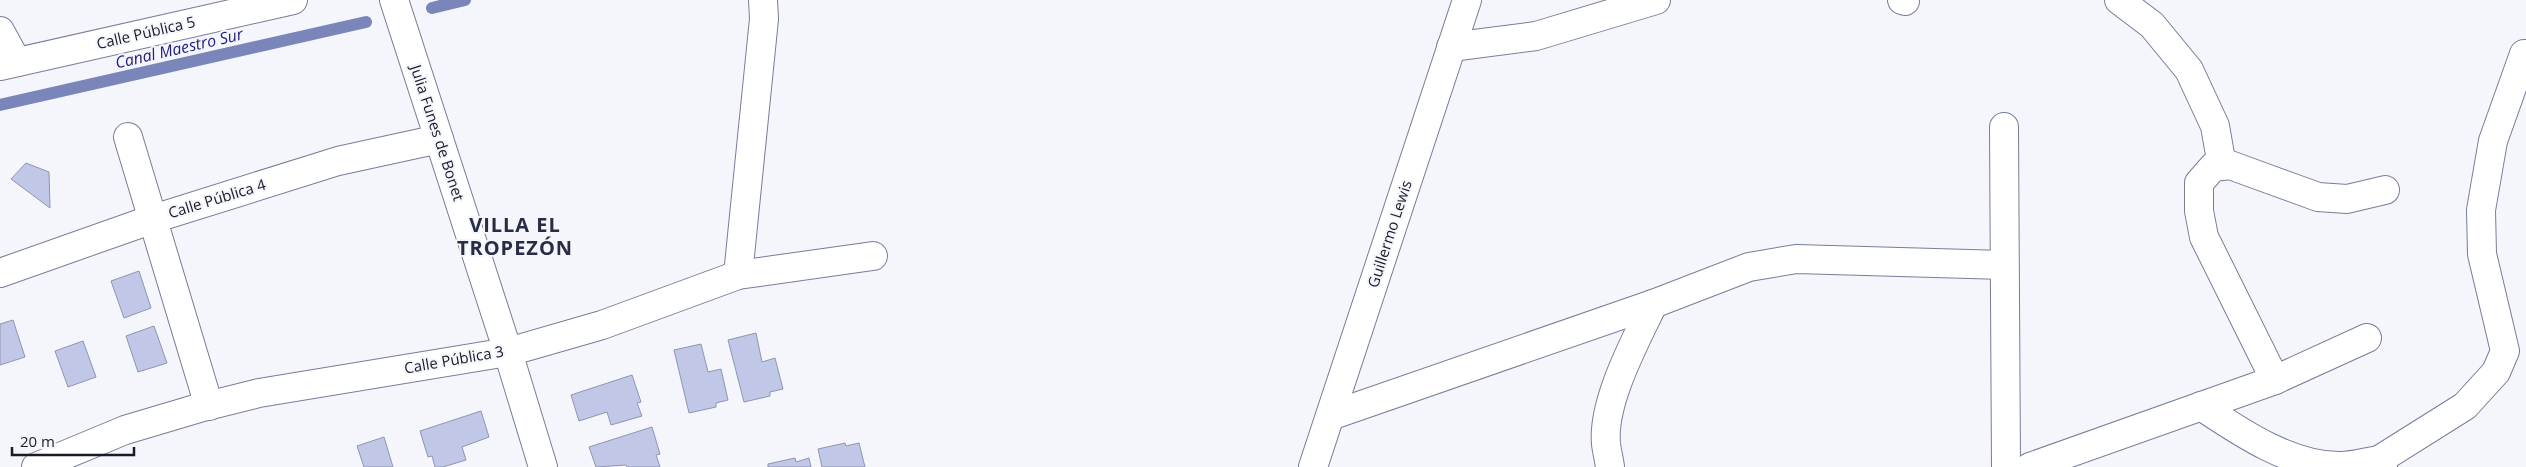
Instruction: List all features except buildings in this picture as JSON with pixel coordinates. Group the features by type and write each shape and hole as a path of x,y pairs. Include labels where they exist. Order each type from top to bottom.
{"street":[{"name":"Calle Pública 5","path":"8,64 293,0"},
{"name":"Julia Funes de Bonet","path":"394,0 508,352 543,467"},
{"path":"738,275 764,19 762,0"},
{"name":"Guillermo Lewis","path":"1312,467 1467,0"},
{"path":"1451,47 1536,36 1656,0"},
{"path":"2119,0 2152,25 2189,70 2215,126 2222,166"},
{"path":"0,31 8,64"},
{"path":"2201,406 2254,442 2306,461 2340,466 2381,464 2465,406 2496,372 2505,351 2482,254 2481,210 2493,141 2524,54"},
{"path":"2004,127 2006,467"},
{"path":"128,137 210,406"},
{"name":"Calle Pública 4","path":"0,273 153,219 338,161 439,139"},
{"path":"2275,380 2204,237 2199,211 2199,183 2213,167 2230,165 2318,197 2347,199 2385,190"},
{"name":"Calle Pública 3","path":"36,467 125,430 259,393 508,352 602,325 738,275 873,256"},
{"path":"1330,416 1653,304 1749,267 1796,259 2004,265"},
{"path":"1610,467 1606,442 1610,412 1620,377 1653,304"},
{"path":"2030,467 2275,380 2367,338"}],"waterway":[{"name":"Canal Maestro Sur","path":"432,8 465,0"},
{"name":"Canal Maestro Sur","path":"0,105 366,22"}],"district":[{"name":"VILLA EL TROPEZÓN","path":"515,236"}]}
